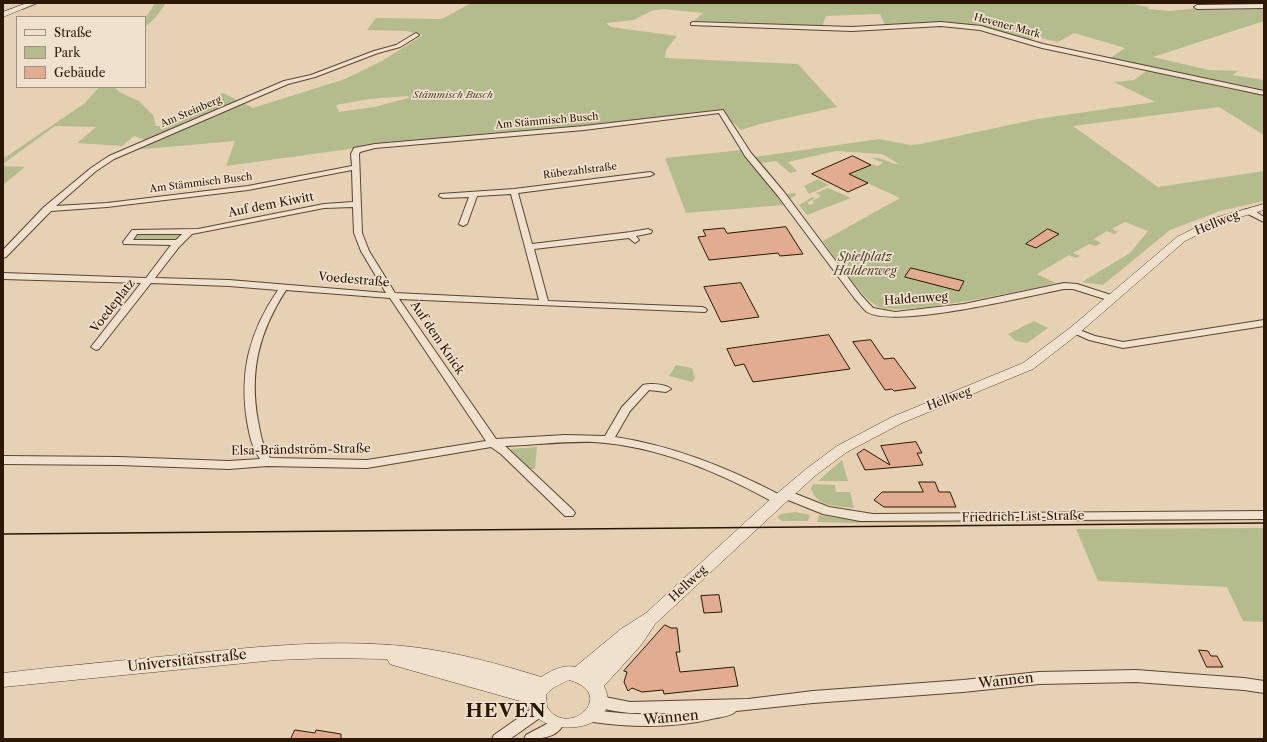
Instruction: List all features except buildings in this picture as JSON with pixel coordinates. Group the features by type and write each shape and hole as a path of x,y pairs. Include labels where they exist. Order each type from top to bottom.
{"street":[{"path":"3,15 34,3"},
{"path":"1196,6 1264,6"},
{"name":"Hevener Mark","path":"693,24 852,29 942,24 973,27 1042,46 1264,93"},
{"name":"Am Steinberg","path":"3,255 47,209 102,162 114,155 125,152 282,84 298,78 304,79 376,52 398,46 416,35"},
{"name":"Am Stämmisch Busch","path":"375,146 584,128 721,111"},
{"name":"Haldenweg","path":"721,111 748,154 787,202 858,297 874,312 895,315 964,307 1064,286 1074,286 1111,298"},
{"name":"Auf dem Knick","path":"375,146 357,150 355,154 358,233 365,251 392,295 493,443"},
{"name":"Am Stämmisch Busch","path":"47,209 107,205 243,189 356,167"},
{"name":"Rübezahlstraße","path":"443,196 514,191 650,174"},
{"path":"514,191 544,303"},
{"path":"463,224 474,194"},
{"name":"Auf dem Kiwitt","path":"176,243 127,242 135,232 189,232 324,206 358,204"},
{"name":"Hellweg","path":"595,684 636,639 652,618 782,497 825,462 865,436 897,420 995,382 1028,366 1074,331 1181,239 1219,220 1264,207"},
{"path":"1249,211 1264,220"},
{"path":"529,247 633,237 648,231"},
{"name":"Auf dem Kiwitt","path":"149,280 176,243 189,232"},
{"name":"Voedestraße","path":"3,276 149,280 284,287 392,295 702,310"},
{"name":"Voedeplatz","path":"96,347 141,288 149,280"},
{"path":"267,462 257,446 250,407 249,381 252,356 259,332 268,311 284,287"},
{"path":"1074,331 1092,338 1123,345 1264,323"},
{"path":"608,440 626,409 647,387 666,389"},
{"path":"493,443 608,440 662,451 697,462 782,497"},
{"path":"493,443 505,450 570,513"},
{"name":"Elsa-Brändström-Straße","path":"3,460 120,461 229,465 267,462 367,464 493,443"},
{"name":"Friedrich-List-Straße","path":"782,497 832,514 873,518 1264,515"},
{"name":"Hellweg","path":"579,674 627,634 652,618"},
{"name":"Universitätsstraße","path":"3,680 293,651 372,652 411,654 478,667 540,698"},
{"path":"499,739 540,698 560,675 579,674 595,684 598,689 597,709 576,726 566,727 556,725 549,721 540,698"},
{"name":"Wannen","path":"597,709 629,721 651,722 697,717 748,705 1039,678 1136,676 1244,684 1264,687"},
{"path":"531,739 556,725"}],"green space":[{"path":"155,3 166,3 156,17 146,26 146,17"},
{"name":"Stämmisch Busch","path":"471,3 1127,3 1149,7 1148,9 1170,11 1206,7 1264,7 1264,21 1153,57 1209,70 1239,71 1232,75 1264,80 1264,92 1110,58 1125,48 1074,33 1058,42 1035,37 1029,41 980,26 951,24 843,31 695,26 689,25 703,13 663,9 651,11 634,20 606,23 611,27 677,36 666,50 665,58 798,64 837,107 760,124 741,130 719,110 551,130 371,146 226,166 235,141 133,150 151,142 134,136 122,146 77,143 96,127 55,126 3,164 3,159 85,103 98,88 115,88 121,93 139,101 153,115 156,126 160,126 223,93 253,108 345,79 382,61 423,35 406,31 367,30 376,18 442,19","holes":["880,14 886,27 822,27 826,16","409,96 408,98 374,107 339,112 336,105 369,99"]},
{"name":"Spielplatz Haldenweg","path":"1149,69 1229,89 1264,95 1264,135 1219,107 1073,126 1158,187 1264,171 1264,201 1220,211 1170,230 1103,285 1082,282 1130,253 1148,231 1125,222 1112,229 1118,232 1114,234 1107,231 1094,239 1101,243 1096,246 1089,244 1073,253 1080,256 1076,258 1069,255 1037,274 1056,283 992,297 935,306 889,309 877,306 855,286 823,241 900,198 861,180 844,176 872,164 877,166 883,163 872,158 880,158 899,164 882,154 836,151 788,162 797,171 790,173 776,161 762,163 787,194 795,193 796,195 790,199 755,157 879,139 910,145 921,144 1037,119 1155,102 1114,82 1134,80"},
{"path":"742,150 784,205 686,213 665,158"},
{"path":"3,166 25,167 3,185"},
{"path":"818,179 829,185 809,194 804,186"},
{"path":"828,188 851,198 807,215 799,205 812,197 815,198 807,203 810,205 814,203 812,201 821,196 816,193"},
{"path":"143,234 177,234 179,236 172,241 134,240 135,236"},
{"path":"1034,321 1048,328 1027,343 1016,341 1008,334"},
{"path":"676,365 692,368 695,378 692,382 669,376"},
{"path":"537,447 535,469 530,469 510,449"},
{"path":"842,460 848,481 818,481"},
{"path":"813,484 835,485 836,492 850,492 854,508 834,506 822,502 817,499 811,488"},
{"path":"795,512 810,515 808,521 782,521 777,517 781,514"},
{"path":"819,515 863,522 1067,522 851,523 817,522"},
{"path":"1264,519 1073,522 1072,521"},
{"path":"1264,528 1264,622 1243,621 1227,587 1098,581 1076,529"}],"waterway":[{"path":"22,9 37,3"}],"tram line":[{"path":"3,534 1264,523"}],"district":[{"name":"HEVEN","path":"506,712"}]}
